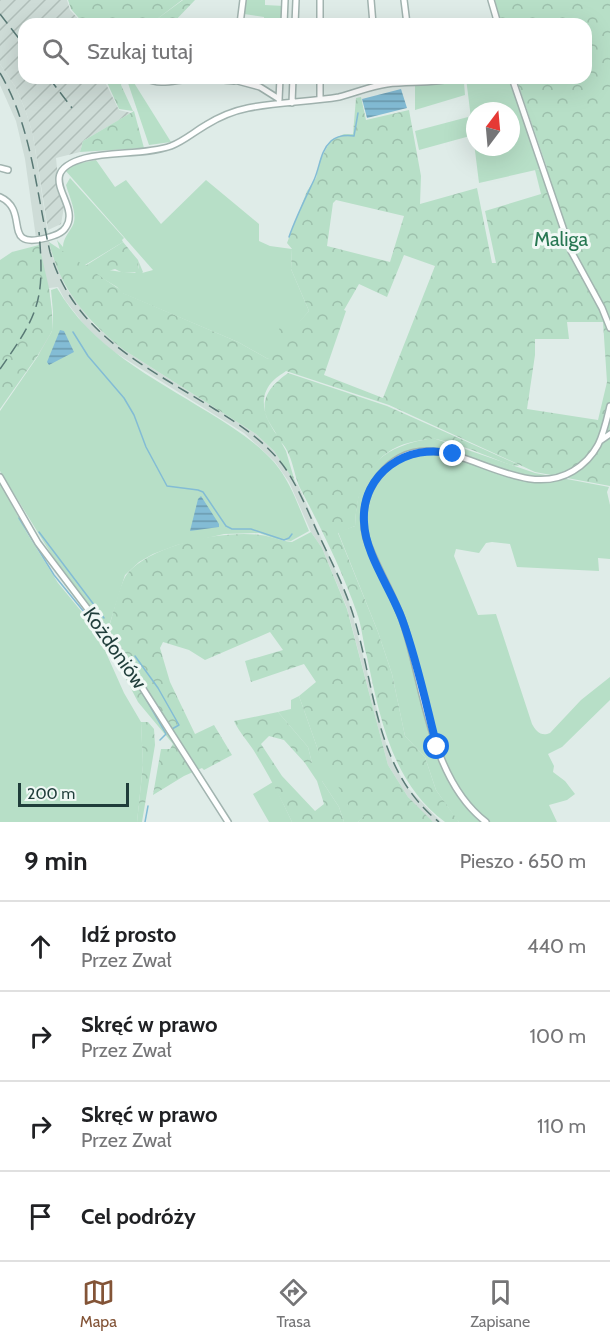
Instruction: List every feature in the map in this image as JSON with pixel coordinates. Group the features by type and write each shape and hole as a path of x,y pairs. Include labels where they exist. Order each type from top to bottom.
{"street":[{"path":"241,18 243,0"},
{"path":"284,18 285,0"},
{"path":"295,18 296,0"},
{"path":"320,0 320,18"},
{"path":"371,0 372,18"},
{"path":"404,0 406,18"},
{"path":"491,0 496,18"},
{"path":"250,84 260,87 279,102"},
{"path":"279,102 280,84"},
{"path":"292,103 293,84"},
{"path":"320,84 320,99"},
{"path":"0,197 12,206 14,230 20,238 32,242 53,236 65,229 68,221 59,178 66,165 108,153 166,147 186,139 222,116 248,108 279,102 292,103 347,95 384,84"},
{"path":"514,84 570,251 604,312 610,328"},
{"path":"0,168 8,170"},
{"path":"486,822 462,798 445,770 405,628 366,538 364,523 366,500 374,483 385,469 400,458 430,451 445,452 522,478 546,480 559,477 574,471 586,462 608,425 610,406"},
{"path":"598,444 610,434"},
{"name":"Kożdoniów","path":"0,477 38,543 116,645 228,822"}],"shaded area":[{"path":"0,0 67,0 70,10 77,18 18,18 18,84 106,84 119,110 131,113 83,141 80,152 56,158 59,188 64,207 61,224 48,230 33,135 16,88 0,64"},
{"path":"0,64 16,88 33,135 48,235 36,238 25,159 16,121 0,85"},
{"path":"49,240 53,258 66,288 93,324 124,350 256,434 274,451 289,472 299,487 349,601 384,737 393,763 408,788 441,822 433,822 424,815 408,797 388,765 347,608 322,548 311,532 289,482 275,462 244,433 111,350 86,327 58,287 49,288 52,313 51,331 47,345 33,368 46,338 38,243"}],"green space":[{"path":"68,0 182,0 158,18 79,18 71,9"},
{"path":"183,0 195,0 178,18 158,18"},
{"path":"245,0 265,0 265,5 284,6 283,18 264,18 244,14"},
{"name":"Maliga","path":"495,0 610,0 610,486 535,472 389,405 286,371 273,381 264,396 265,410 266,397 269,392 288,373 387,406 519,465 511,465 436,439 402,445 378,460 370,471 359,497 355,526 338,533 378,632 392,674 405,736 425,757 436,790 459,822 445,822 427,806 400,769 383,726 357,613 331,549 300,488 285,447 281,442 295,482 274,451 256,434 124,350 98,328 77,303 60,275 49,242 85,266 123,242 138,260 139,272 123,273 115,269 108,271 88,268 123,293 238,342 268,359 283,319 298,323 309,311 291,269 292,249 287,243 307,191 316,178 320,160 331,140 344,134 353,134 356,98 361,97 366,120 409,110 421,176 420,204 477,188 492,263 496,263 485,211 541,194 535,170 547,168 518,84 592,84 592,18 499,18","holes":["336,200 404,216 390,262 327,246 333,203","404,255 435,266 383,398 324,375 346,311 344,310 359,284 387,297","567,322 603,322 607,382 598,420 527,409 535,355 535,339 569,339"]},
{"path":"108,84 121,84 133,111 119,109"},
{"path":"128,84 135,84 171,142 149,145"},
{"path":"464,84 465,95 415,110 415,86"},
{"path":"467,84 511,84 517,102 469,102"},
{"path":"520,110 540,169 479,183 476,156 520,156"},
{"path":"134,111 144,148 80,152 83,141"},
{"path":"466,118 466,137 419,150 415,131"},
{"path":"96,160 115,187 126,180 161,224 206,180 259,224 259,241 270,246 292,249 291,269 309,311 268,359 238,342 122,293 117,287 60,250 57,240 63,247 74,221 74,210 66,185 70,178 124,238 123,242 85,265 135,273 139,268 138,260 142,273 153,270 65,170 76,164"},
{"path":"39,245 49,288 52,331 0,409 0,260 12,252"},
{"path":"57,288 71,309 105,344 145,373 234,429 267,454 285,478 309,531 291,541 259,533 224,534 177,545 153,554 139,562 125,575 108,629 61,570 0,471 0,411 38,356 52,331 51,290"},
{"path":"433,438 535,473 609,487 607,492 610,505 610,559 598,558 599,571 517,567 510,544 492,542 486,543 479,553 456,549 454,556 478,615 496,614 532,724 539,733 550,733 581,700 610,677 610,700 562,747 548,754 554,766 553,772 565,781 575,794 567,800 549,805 557,822 459,822 457,820 436,790 425,757 405,736 392,674 378,632 338,532 355,526 360,490 374,464 398,448"},
{"path":"0,483 58,583 95,628 124,693 141,722 143,765 137,822 0,822"},
{"path":"311,532 322,548 347,609 388,765 408,797 433,822 358,822 364,816 354,815 318,750 299,696 316,682 304,664 251,682 245,661 283,650 270,632 205,660 189,650 163,642 160,648 170,682 195,734 214,725 232,755 204,770 202,768 184,776 153,795 161,749 170,749 173,744 138,702 114,656 118,645 108,631 127,574 153,555 189,541 245,534 292,542"},
{"path":"299,696 318,750 365,816 358,822 344,822 339,807 322,781 317,781 305,763 312,763 308,747 278,712 291,709 291,700"},
{"path":"278,712 308,747 312,763 305,763 284,740 269,736 261,744 282,776 315,811 324,804 317,781 322,781 339,807 344,822 292,822 254,751 234,721"},
{"path":"141,722 148,722 154,729 155,745 142,822 137,822 143,765"},
{"path":"273,782 292,822 269,822 253,794"}],"water":[{"path":"401,89 407,108 367,118 362,99"},
{"path":"60,330 64,331 74,352 49,365 47,362"},
{"path":"201,496 219,527 190,531 198,499"}],"waterway":[{"path":"289,237 327,145 336,138 354,136 358,113"},
{"path":"73,332 88,356 124,398 167,486 203,492 226,526 232,529 251,529 284,540 292,534"},
{"path":"19,518 54,575 115,650"},
{"path":"39,532 104,618"},
{"path":"135,656 158,688 179,725 172,729"},
{"path":"143,694 166,734 160,740"},
{"path":"145,822 148,806"}],"railway":[{"path":"0,14 18,37"},
{"path":"0,73 11,94 26,138 50,252 61,281 77,306 95,327 117,346 245,429 262,443 285,468 302,498 347,597 362,648 381,729 390,755 402,779 418,802 439,822"},
{"path":"54,84 72,108"},
{"path":"0,369 31,319 40,291 39,232"}],"route":[{"path":"437,747 405,628 366,538 364,511 366,500 376,479 400,458 419,452 435,451 453,454"}]}
